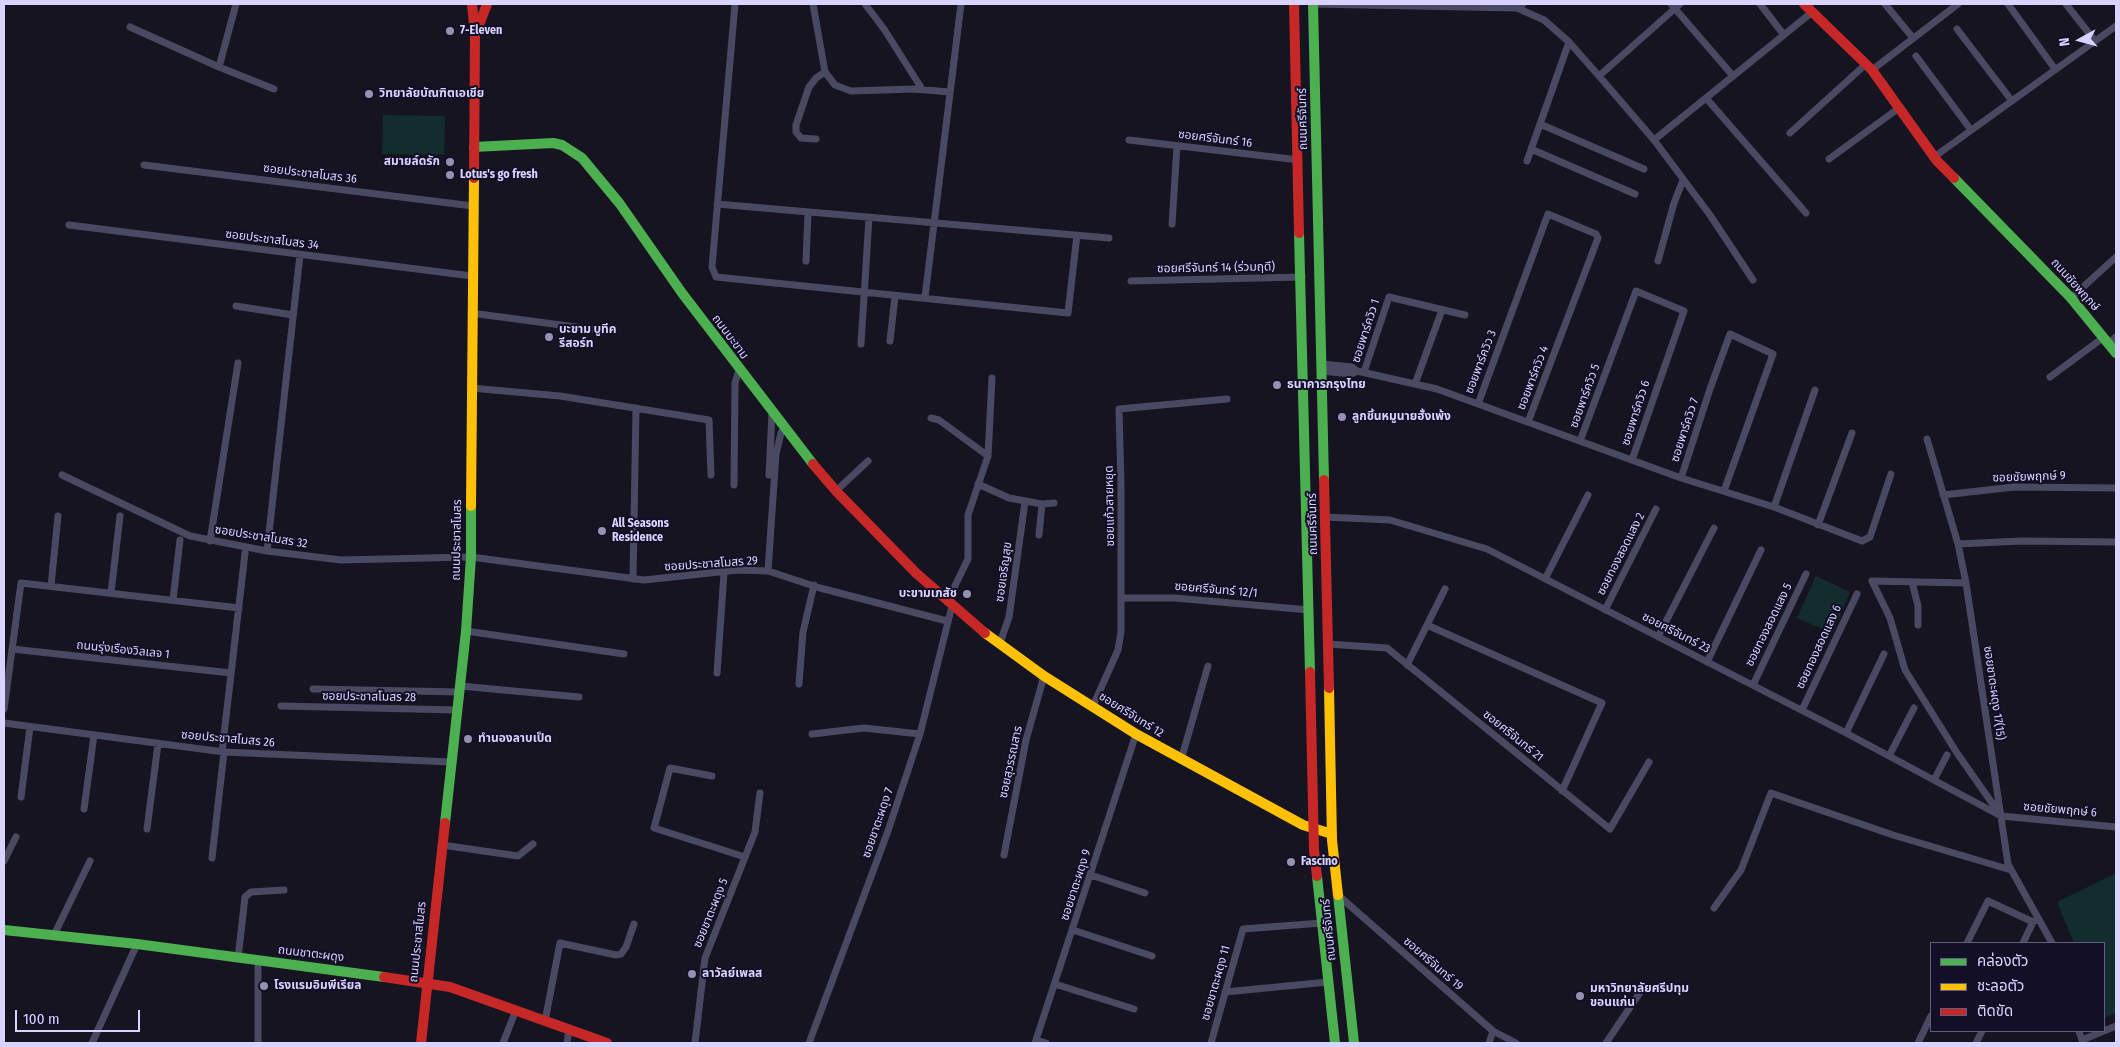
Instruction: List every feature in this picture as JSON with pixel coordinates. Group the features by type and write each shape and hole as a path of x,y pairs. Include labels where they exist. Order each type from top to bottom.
{"main road":[{"name":"ถนนประชาสโมสร","path":"421,1043 426,982 466,631 471,557 470,388 475,34 469,4"},
{"name":"ถนนประชาสโมสร","path":"475,34 487,4"},
{"name":"ถนนศรีจันทร์","path":"1294,4 1314,829 1335,1043"},
{"name":"ถนนศรีจันทร์","path":"1313,4 1332,834 1354,1043"},
{"name":"ถนนชัยพฤกษ์","path":"1804,4 1811,14 1869,67 1934,157 2012,235 2110,339 2116,353"},
{"name":"ถนนบะขาม","path":"474,147 553,143 569,149 582,158 620,204 739,370 784,428 836,491 949,604"},
{"name":"ซอยศรีจันทร์ 12","path":"949,604 1044,676 1136,734 1303,826 1332,834"},
{"name":"ถนนชาตะผดุง","path":"4,930 137,944 426,982 450,987 607,1043"}],"street":[{"path":"219,67 236,4"},
{"path":"736,4 712,267 716,277 1068,313 1077,235"},
{"path":"813,4 825,72 835,85 851,90 922,89 950,92"},
{"path":"865,4 884,29 922,89"},
{"path":"925,297 961,4"},
{"path":"1313,4 1520,6 1544,20 1569,42 1654,140 1710,215 1753,280"},
{"path":"1760,4 1784,34"},
{"path":"1885,4 1913,38"},
{"path":"1790,133 1869,67 1913,38 1958,4"},
{"path":"2008,4 2055,69"},
{"path":"2066,4 2095,41"},
{"path":"1598,76 1675,5 1733,76"},
{"path":"1654,140 1811,14"},
{"path":"1934,157 2116,26"},
{"path":"130,27 219,67 274,89"},
{"path":"1957,28 2012,101"},
{"path":"1527,161 1569,42"},
{"path":"1916,56 1972,130"},
{"path":"816,140 801,138 796,132 796,125 809,87 816,78 825,72"},
{"path":"1706,98 1806,214"},
{"path":"1829,159 1899,108"},
{"path":"1540,124 1644,169"},
{"name":"ซอยศรีจันทร์ 16","path":"1130,140 1299,160"},
{"path":"1172,224 1176,146"},
{"path":"1531,148 1635,194"},
{"name":"ซอยประชาสโมสร 36","path":"144,165 473,206"},
{"path":"1658,261 1674,203 1683,180"},
{"path":"717,204 1109,238"},
{"path":"806,261 808,213"},
{"name":"ซอยพาร์ควิว 3","path":"1478,404 1548,214 1596,234 1598,238 1559,343"},
{"path":"861,344 869,218"},
{"name":"ซอยประชาสโมสร 34","path":"69,225 472,276"},
{"path":"268,551 300,254"},
{"path":"2071,298 2116,257"},
{"name":"ซอยศรีจันทร์ 14 (ร่วมฤดี)","path":"1131,281 1302,277"},
{"name":"ซอยพาร์ควิว 5","path":"1580,441 1636,291 1684,311 1661,372"},
{"path":"890,341 895,296"},
{"name":"ซอยพาร์ควิว 1","path":"1361,372 1389,297 1442,310"},
{"path":"236,306 293,315"},
{"path":"1415,384 1442,310 1465,315"},
{"path":"471,313 606,331"},
{"name":"ซอยพาร์ควิว 7","path":"1681,478 1730,334 1774,354 1724,491"},
{"path":"2050,376 2110,339"},
{"name":"ซอยพาร์ควิว 4","path":"1528,422 1559,343"},
{"path":"210,541 238,363"},
{"path":"1322,368 1352,367 1361,372 1437,389 1681,478 1774,507 1862,541 1870,537 1891,474"},
{"path":"734,485 735,383 739,370"},
{"name":"ซอยพาร์ควิว 6","path":"1632,460 1661,372"},
{"name":"ซอยชาตะผดุง 7","path":"809,1043 888,831 920,734 947,621 949,604 968,559 968,514 988,456 992,378"},
{"path":"470,388 560,396 709,420 711,475"},
{"path":"1774,507 1815,390"},
{"name":"ซอยแก้วสายหยุด","path":"1093,706 1118,650 1121,598 1119,409 1227,399"},
{"path":"634,579 636,408"},
{"path":"769,475 772,413"},
{"path":"931,418 939,420 988,456"},
{"path":"768,571 776,454 780,433 784,428"},
{"path":"1818,525 1852,433"},
{"name":"ซอยชาตะผดุง 17(15)","path":"1927,439 1958,544 1966,583 2001,816 2011,870 2037,920 2051,942"},
{"path":"836,491 868,461"},
{"name":"ซอยประชาสโมสร 32","path":"62,475 186,534 210,541 268,551 341,560 471,557"},
{"path":"978,484 1009,498 1042,504 1054,503"},
{"name":"ซอยชัยพฤกษ์ 9","path":"1943,495 2014,487 2116,488"},
{"path":"1546,579 1588,495"},
{"name":"ซอยเจริญสุข","path":"1000,643 1009,617 1025,502"},
{"path":"1039,535 1042,504"},
{"name":"ซอยทองสอดแสง 2","path":"1605,610 1656,509"},
{"path":"51,586 58,516"},
{"path":"111,593 120,516"},
{"name":"ซอยศรีจันทร์ 23","path":"1325,517 1390,520 1487,549 1802,710 2001,816"},
{"path":"1658,637 1714,528"},
{"path":"173,600 180,540"},
{"path":"1958,544 2020,541 2116,542"},
{"path":"1708,662 1761,550"},
{"path":"212,858 245,552"},
{"name":"ซอยประชาสโมสร 29","path":"471,557 644,580 768,571 947,621"},
{"path":"717,673 724,573"},
{"name":"ซอยทองสอดแสง 5","path":"1753,685 1806,574"},
{"path":"1966,583 1872,581 1890,618 1905,670 1947,738 2001,816"},
{"path":"1912,582 1918,606 1918,625"},
{"path":"4,709 20,583 239,608"},
{"path":"799,684 802,632 814,585"},
{"path":"1407,664 1445,589"},
{"name":"ซอยทองสอดแสง 6","path":"1802,710 1857,594"},
{"name":"ซอยศรีจันทร์ 12/1","path":"1121,598 1175,598 1309,610"},
{"path":"1427,624 1602,703 1562,791"},
{"path":"466,631 624,654"},
{"name":"ซอยศรีจันทร์ 21","path":"1327,644 1387,648 1610,830 1649,762"},
{"name":"ถนนรุ่งเรืองวิลเลจ 1","path":"12,648 231,673"},
{"path":"1846,733 1884,654"},
{"path":"1181,760 1208,666"},
{"name":"ซอยสุวรรณสาร","path":"1004,855 1026,740 1044,676"},
{"path":"313,689 459,689 579,697"},
{"name":"ซอยประชาสโมสร 28","path":"281,706 457,710"},
{"path":"1890,756 1914,708"},
{"name":"ซอยประชาสโมสร 26","path":"4,723 223,752 451,762"},
{"path":"21,797 30,727"},
{"path":"812,734 864,728 920,734"},
{"name":"ซอยชาตะผดุง 9","path":"1035,1042 1136,734"},
{"path":"84,809 94,735"},
{"path":"147,829 158,744"},
{"path":"1934,780 1947,756"},
{"path":"712,776 670,768 654,828 745,857"},
{"name":"ซอยชาตะผดุง 5","path":"695,1043 705,958 755,832 760,793"},
{"path":"1714,908 1741,870 1771,793 1893,835 2011,870"},
{"name":"ซอยชัยพฤกษ์ 6","path":"2001,816 2116,827"},
{"path":"4,861 16,837"},
{"path":"442,845 518,856 533,844"},
{"path":"54,935 90,861"},
{"path":"1091,875 1145,893"},
{"path":"238,958 245,897 251,892 284,890"},
{"name":"ซอยศรีจันทร์ 19","path":"1339,896 1493,1031 1516,1043"},
{"path":"1968,942 1988,901 2037,920 2024,942"},
{"name":"ซอยชาตะผดุง 11","path":"1211,1043 1243,929 1322,923"},
{"path":"545,1022 560,943 616,955 620,954 626,948 634,924"},
{"path":"1073,930 1152,956"},
{"path":"92,1043 137,944"},
{"path":"258,960 258,1043"},
{"path":"1225,992 1328,982"},
{"path":"1055,984 1134,1009"},
{"path":"1606,1043 1641,991"},
{"path":"503,1043 516,1010"},
{"path":"1918,1043 1930,1018"},
{"path":"566,1043 570,1030"},
{"path":"1489,1043 1493,1031"},
{"path":"2082,1041 2102,1032"},
{"path":"1035,1042 1046,1043"}],"green space":[{"path":"383,115 445,116 444,155 382,154"},
{"path":"1816,576 1850,592 1832,633 1797,618"},
{"path":"2116,873 2116,1013 2105,1018 2105,942 2074,942 2057,902"}],"traffic: fast":[{"path":"1313,4 1324,480"},
{"path":"474,147 553,143 562,145 582,158 620,204 682,293 813,464"},
{"path":"1954,178 2071,298 2116,353"},
{"path":"1299,233 1310,672"},
{"path":"445,823 466,631 471,557 471,506"},
{"path":"1317,876 1335,1043"},
{"path":"1338,895 1354,1043"},
{"path":"4,930 137,944 384,977"}],"traffic: slow":[{"path":"471,506 474,178"},
{"path":"985,633 1044,676 1136,734 1303,825 1332,834"},
{"path":"1329,688 1332,840 1338,895"}],"traffic: jam":[{"path":"472,4 475,35 474,178"},
{"path":"476,33 487,4"},
{"path":"1294,4 1299,233"},
{"path":"1804,4 1872,70 1937,161 1954,178"},
{"path":"813,464 836,491 916,573 985,633"},
{"path":"1324,480 1329,688"},
{"path":"1310,672 1314,850 1317,876"},
{"path":"421,1043 445,823"},
{"path":"384,977 450,987 607,1043"}],"place":[{"name":"7-Eleven","path":"450,31"},
{"name":"วิทยาลัยบัณฑิตเอเชีย","path":"369,94"},
{"name":"สมายล์ดรัก","path":"450,162"},
{"name":"Lotus's go fresh","path":"450,175"},
{"name":"บะขาม บูทีค รีสอร์ท","path":"549,337"},
{"name":"ธนาคารกรุงไทย","path":"1277,385"},
{"name":"ลูกชิ้นหมูนายฮั้งเพ้ง","path":"1342,417"},
{"name":"All Seasons Residence","path":"602,531"},
{"name":"บะขามเภสัช","path":"967,594"},
{"name":"ทำนองลาบเป็ด","path":"468,739"},
{"name":"Fascino","path":"1291,862"},
{"name":"ลาวัลย์เพลส","path":"692,974"},
{"name":"โรงแรมอิมพีเรียล","path":"264,986"},
{"name":"มหาวิทยาลัยศรีปทุม ขอนแก่น","path":"1580,996"}]}
